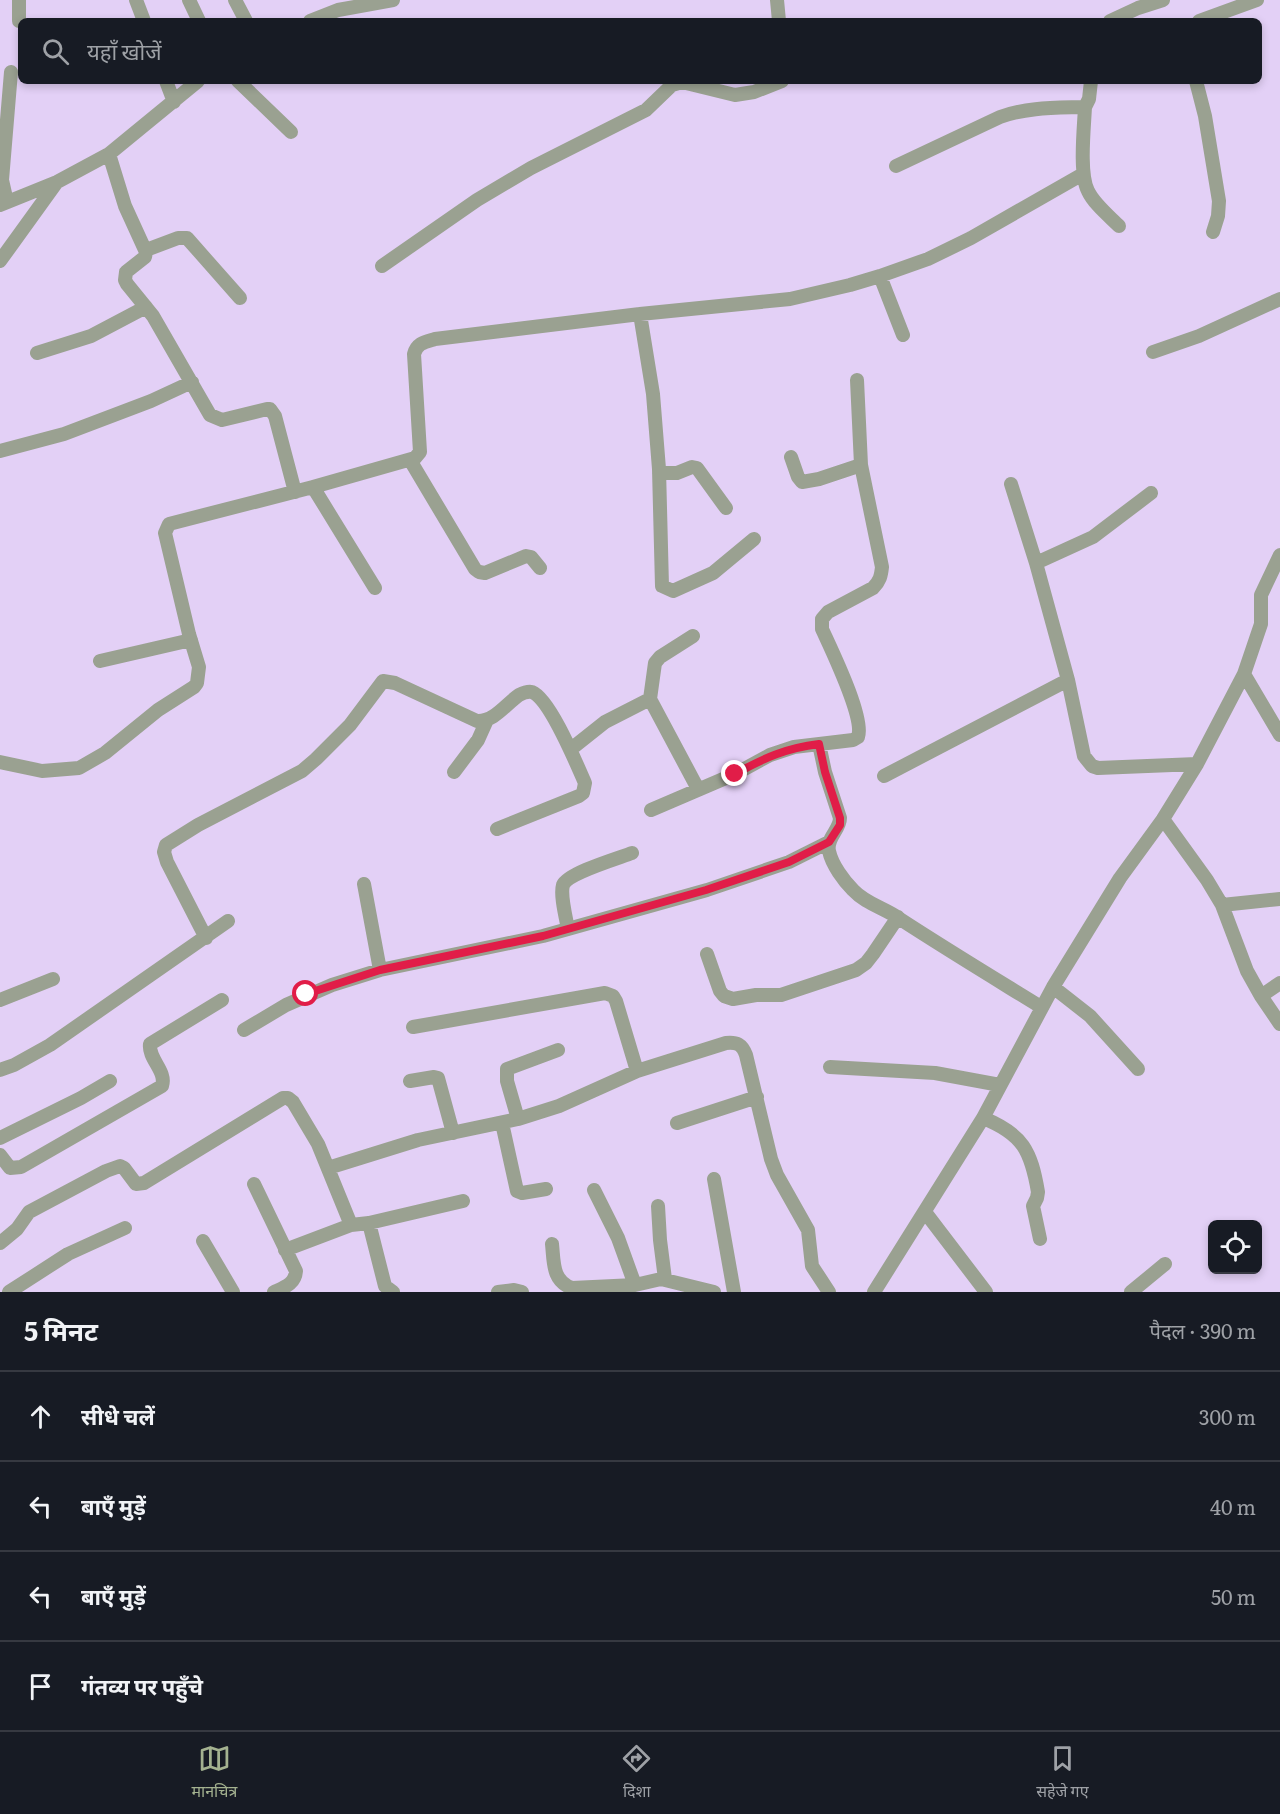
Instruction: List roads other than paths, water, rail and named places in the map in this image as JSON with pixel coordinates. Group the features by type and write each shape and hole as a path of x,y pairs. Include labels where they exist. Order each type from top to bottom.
{"street":[{"path":"19,0 19,18"},
{"path":"136,0 143,18"},
{"path":"189,0 198,18"},
{"path":"235,0 244,18"},
{"path":"314,18 333,5 393,0"},
{"path":"777,0 779,18"},
{"path":"1116,18 1163,0"},
{"path":"1207,18 1257,0"},
{"path":"11,72 2,180 3,203 57,182 110,154 195,84"},
{"path":"167,84 174,102"},
{"path":"241,84 291,132"},
{"path":"382,266 477,200 531,168 646,110 675,84"},
{"path":"690,84 735,95 754,92 774,84"},
{"path":"1091,84 1089,99 1085,107 1083,174 1088,192 1119,226"},
{"path":"1197,84 1205,116 1218,201 1218,216 1213,232"},
{"path":"896,166 1017,111 1030,108 1085,107"},
{"path":"110,154 125,206 146,250 145,257 126,272 127,284 146,307 207,410 216,419 231,418 267,409 272,412 295,492"},
{"path":"0,762 42,771 67,771 92,762 158,710 194,687 199,678 200,667 191,640 165,527 169,524 313,488 410,460 420,452 414,354 418,345 435,339 640,314 790,299 880,276 928,258 971,238 1083,174"},
{"path":"0,261 57,182"},
{"path":"146,250 178,238 187,238 240,298"},
{"path":"880,276 903,335"},
{"path":"1153,352 1200,336 1280,299"},
{"path":"37,353 91,336 146,307"},
{"path":"640,314 653,394 659,474 661,581 665,589 678,590 712,573 754,539"},
{"path":"651,810 735,774 770,755 794,747 853,740 860,733 843,676 821,624 828,612 873,588 879,582 881,575 882,567 861,465 857,380"},
{"path":"0,451 64,434 151,401 192,382"},
{"path":"791,457 802,482 819,479 861,465"},
{"path":"410,460 475,569 485,573 526,556 531,557 540,568"},
{"path":"659,474 680,473 695,467 700,470 726,508"},
{"path":"1011,484 1036,563 1068,680 1084,756 1092,766 1104,768 1197,764"},
{"path":"313,488 375,588"},
{"path":"1036,563 1093,537 1150,493"},
{"path":"874,1292 983,1118 1041,1006 1120,878 1163,819 1197,764 1244,674 1261,624 1261,595 1280,555"},
{"path":"693,636 660,657 656,663 650,699 698,789"},
{"path":"100,661 191,640"},
{"path":"1244,674 1280,735"},
{"path":"884,776 1068,680"},
{"path":"206,938 167,862 164,852 166,845 198,825 302,771 350,725 383,681 395,683 473,719 487,720"},
{"path":"454,772 478,740 487,720 520,694 532,693 542,700 571,749 585,783 583,793 497,829"},
{"path":"571,749 605,722 650,699"},
{"path":"244,1030 306,994 380,970 543,936 706,890 789,862 829,842 840,825 819,744"},
{"path":"1163,819 1222,905 1247,971 1280,1024"},
{"path":"829,842 829,853 852,890 1041,1006"},
{"path":"568,929 562,893 565,882 575,875 632,853"},
{"path":"364,884 380,970"},
{"path":"1222,905 1280,899"},
{"path":"707,954 720,991 724,996 733,999 756,995 781,995 855,970 866,963 898,917"},
{"path":"0,1070 50,1045 228,921"},
{"path":"0,1000 53,979"},
{"path":"1261,996 1280,983"},
{"path":"1053,987 1090,1016 1137,1069"},
{"path":"413,1027 605,993 613,996 616,1001 637,1071"},
{"path":"0,1155 10,1168 21,1167 162,1086 164,1079 151,1054 150,1044 222,999"},
{"path":"328,1168 418,1140 518,1119 559,1106 637,1071 726,1043 734,1043 743,1047 774,1167 808,1230 812,1266 829,1292"},
{"path":"518,1119 507,1081 507,1068 558,1050"},
{"path":"830,1067 935,1073 1000,1085"},
{"path":"410,1081 438,1078 453,1133"},
{"path":"0,1138 110,1081"},
{"path":"677,1123 757,1097"},
{"path":"0,1243 17,1229 29,1212 106,1171 120,1166 136,1184 144,1183 284,1098 290,1099 296,1107 318,1144 351,1225"},
{"path":"983,1118 1015,1135 1028,1155 1038,1192 1033,1206 1040,1239"},
{"path":"502,1123 517,1191 522,1193 546,1189"},
{"path":"714,1179 734,1292"},
{"path":"254,1184 296,1271 295,1278 288,1286 274,1292"},
{"path":"594,1190 618,1238 635,1285"},
{"path":"285,1250 351,1225 369,1223 463,1201"},
{"path":"658,1206 666,1279"},
{"path":"925,1212 986,1292"},
{"path":"369,1223 385,1286 393,1292"},
{"path":"9,1292 68,1254 125,1228"},
{"path":"203,1241 233,1292"},
{"path":"552,1244 555,1274 564,1285 572,1288 635,1285 656,1279 666,1279 714,1292"},
{"path":"1131,1292 1165,1264"},
{"path":"498,1292 518,1290 522,1292"}]}
